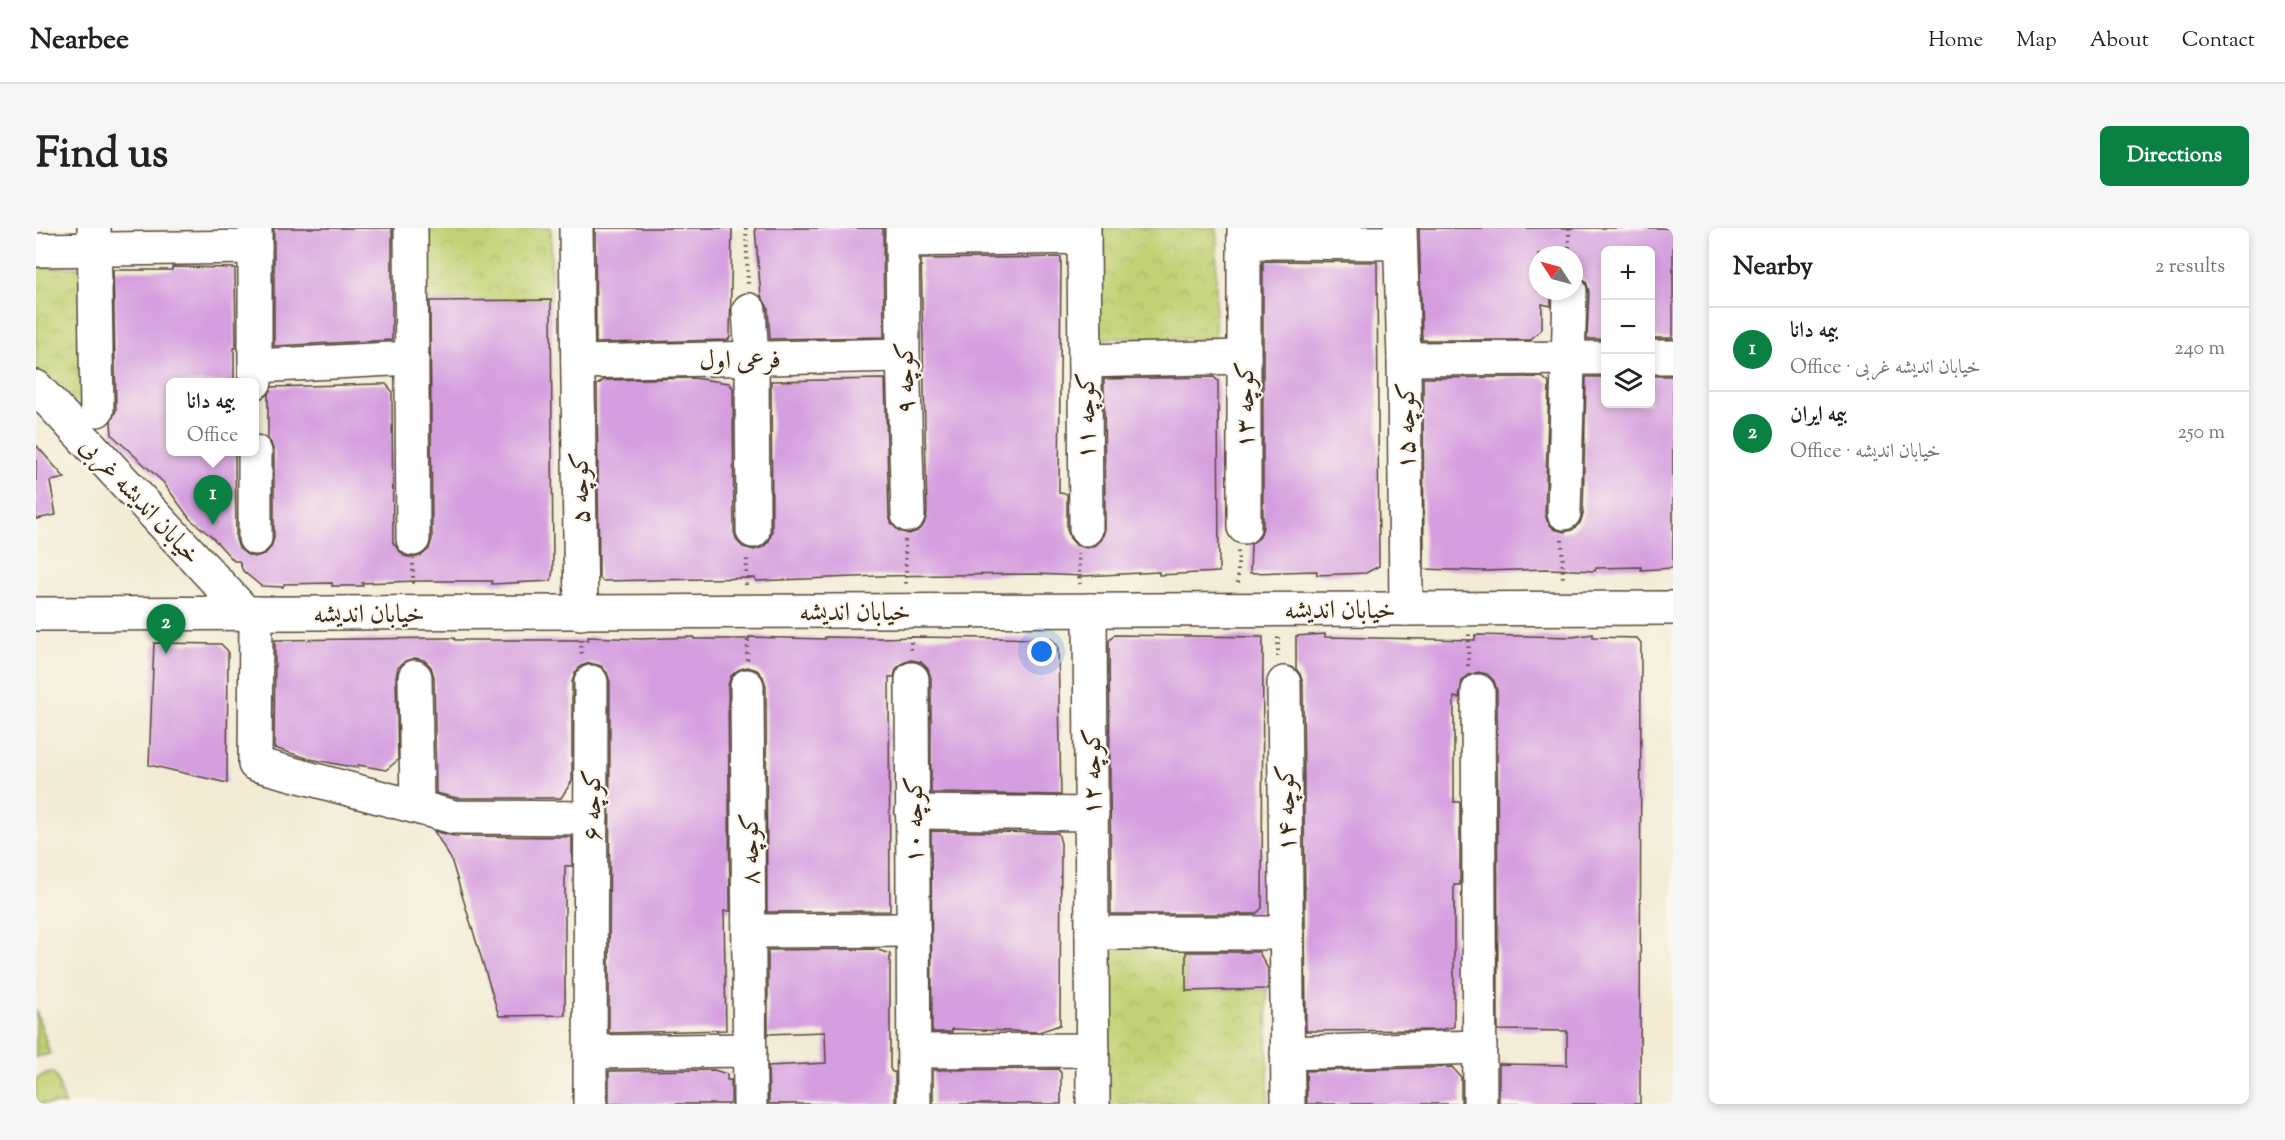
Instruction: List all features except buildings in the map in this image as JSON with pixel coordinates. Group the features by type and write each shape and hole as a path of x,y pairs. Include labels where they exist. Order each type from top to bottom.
{"street":[{"path":"411,228 413,538"},
{"path":"576,228 578,362"},
{"path":"902,234 1084,233"},
{"name":"کوچه ۱۱","path":"1084,233 1086,529"},
{"name":"کوچه ۹","path":"902,234 908,515"},
{"path":"1244,235 1400,236"},
{"name":"کوچه ۱۳","path":"1244,235 1244,527"},
{"name":"کوچه ۱۵","path":"1400,236 1404,359 1406,609"},
{"path":"36,250 94,238 255,237 255,374 412,358"},
{"path":"94,238 97,410"},
{"path":"1564,513 1570,300"},
{"path":"749,310 752,358 753,531"},
{"name":"فرعی اول","path":"578,362 903,355"},
{"path":"1085,361 1244,357"},
{"path":"1655,357 1673,357"},
{"path":"1404,359 1601,358"},
{"name":"کوچه ۵","path":"578,362 581,613"},
{"name":"خیابان اندیشه غربی","path":"36,387 251,613"},
{"path":"255,456 255,538"},
{"name":"خیابان اندیشه","path":"36,614 1673,608"},
{"name":"کوچه ۱۲","path":"1090,610 1093,1104"},
{"path":"251,613 255,764 454,817 591,818"},
{"path":"415,677 417,807"},
{"name":"کوچه ۱۰","path":"912,679 913,945"},
{"name":"کوچه ۶","path":"590,1052 591,682"},
{"name":"کوچه ۱۴","path":"1284,683 1287,933"},
{"name":"کوچه ۸","path":"747,686 750,1050"},
{"path":"1478,691 1480,1104"},
{"path":"912,812 1092,814"},
{"path":"750,931 913,945 914,1104"},
{"path":"1092,933 1287,933 1288,1104"},
{"path":"1287,1053 1480,1047"},
{"path":"590,1104 590,1052 750,1050 750,1104"},
{"path":"914,1050 1093,1050"}],"path":[{"path":"746,228 749,310"},
{"path":"1569,228 1569,246"},
{"path":"1564,513 1561,524 1563,578 1568,608"},
{"path":"908,515 905,515 906,586 911,611 912,679"},
{"path":"1244,527 1239,527 1238,582 1246,609"},
{"path":"1086,529 1078,530 1079,579 1090,610"},
{"path":"747,686 750,611 746,584 748,531 753,531"},
{"path":"413,538 413,613"},
{"path":"1278,609 1277,684 1284,683"},
{"path":"1469,609 1468,689 1478,691"},
{"path":"581,613 582,683 591,682"}],"green space":[{"path":"426,228 551,228 551,300 427,301"},
{"path":"1094,228 1217,228 1215,339 1092,338"},
{"path":"84,267 85,428 39,375 36,368 36,268"},
{"path":"1186,946 1186,991 1267,989 1268,1104 1099,1104 1108,947"},
{"path":"36,1010 50,1054 36,1057"},
{"path":"52,1072 56,1076 65,1104 36,1104 36,1078"}],"place":[{"name":"بیمه دانا","path":"213,525"},
{"name":"بیمه ایران","path":"166,654"}]}
